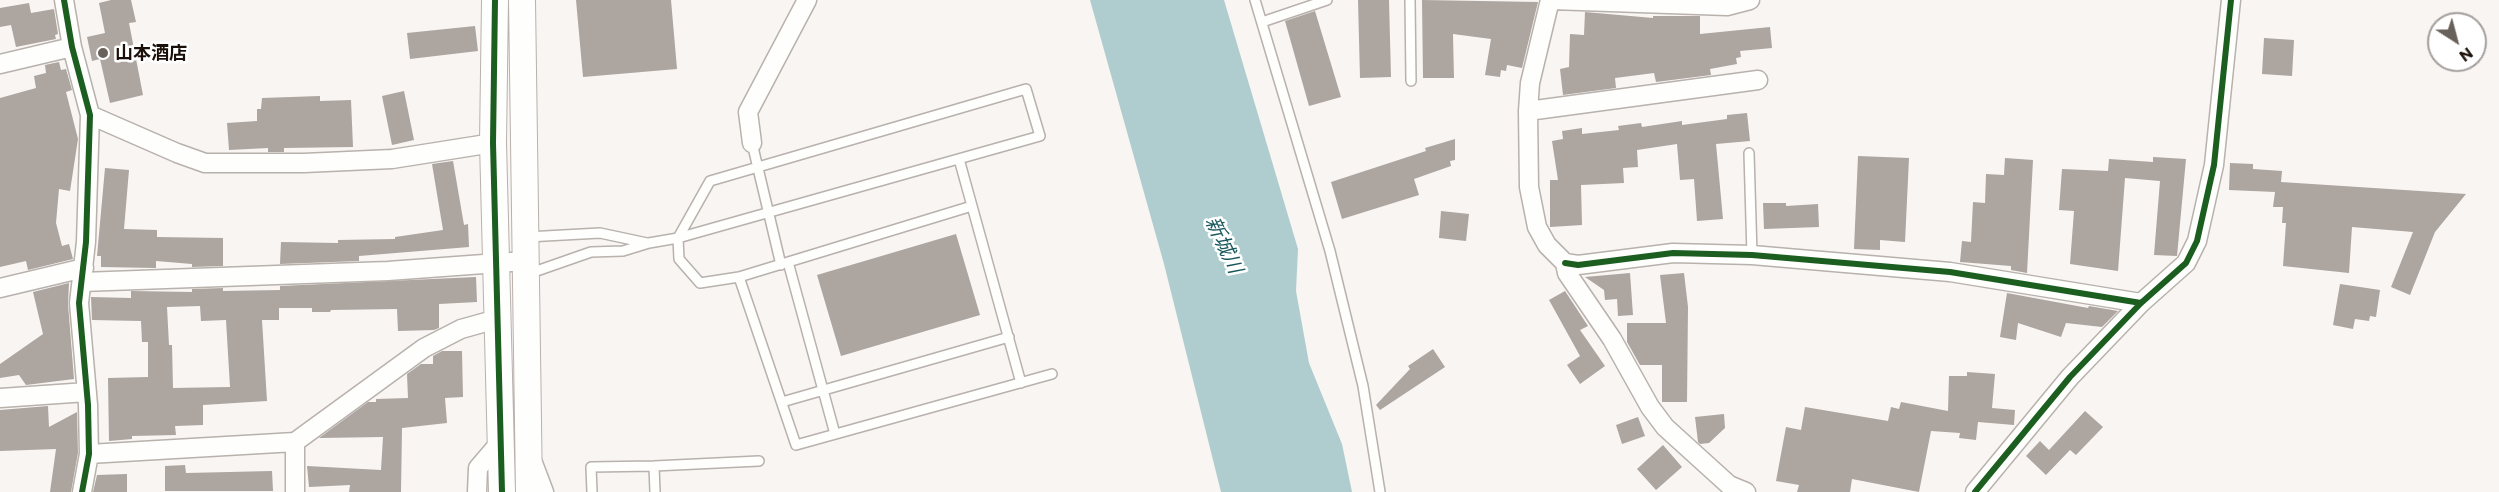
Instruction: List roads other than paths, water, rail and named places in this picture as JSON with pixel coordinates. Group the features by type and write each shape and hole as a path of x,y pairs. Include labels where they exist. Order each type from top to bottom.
{"street":[{"path":"64,0 72,47 90,115 80,303 89,454 82,492"},
{"path":"495,0 493,143 502,492"},
{"path":"522,0 529,492"},
{"path":"752,143 748,112 807,0"},
{"path":"1746,492 1729,485 1665,427 1650,407 1612,339 1567,273 1565,263 1547,245 1537,227 1532,208 1528,111 1530,83 1550,0 1726,6 1750,0"},
{"path":"1975,492 2070,377 2141,303 2187,263 2197,241 2214,165 2231,0"},
{"path":"0,64 72,47"},
{"path":"1528,111 1758,80"},
{"path":"90,115 206,163 304,163 392,159 493,143"},
{"path":"1565,263 1578,265 1672,253 1752,255 1950,272 2141,303"},
{"path":"0,288 83,275 279,276 496,263 525,258"},
{"path":"89,454 295,442 424,348 461,329 497,319"},
{"path":"0,398 87,392"},
{"path":"477,492 478,468 502,440"},
{"path":"295,442 295,492"},
{"path":"529,450 544,492"}],"lane":[{"path":"1255,0 1333,262 1364,386 1380,492"},
{"path":"1262,22 1327,0"},
{"path":"1410,0 1411,81"},
{"path":"525,258 591,252 623,252 649,243 678,238 769,214 1040,136 1026,89 710,181 678,238 679,259 700,283 739,277 972,206"},
{"path":"752,143 769,214 836,434"},
{"path":"1749,153 1752,255"},
{"path":"959,159 1021,383"},
{"path":"525,258 600,233 649,243"},
{"path":"739,277 796,446 1053,374"},
{"path":"782,402 1008,337"},
{"path":"592,492 591,467 759,461"},
{"path":"654,466 655,492"}],"water":[{"name":"新城川","path":"1090,0 1224,0 1298,249 1296,291 1309,363 1342,444 1352,492 1221,492 1164,264"}],"place":[{"name":"山本酒店","path":"103,53"}]}
